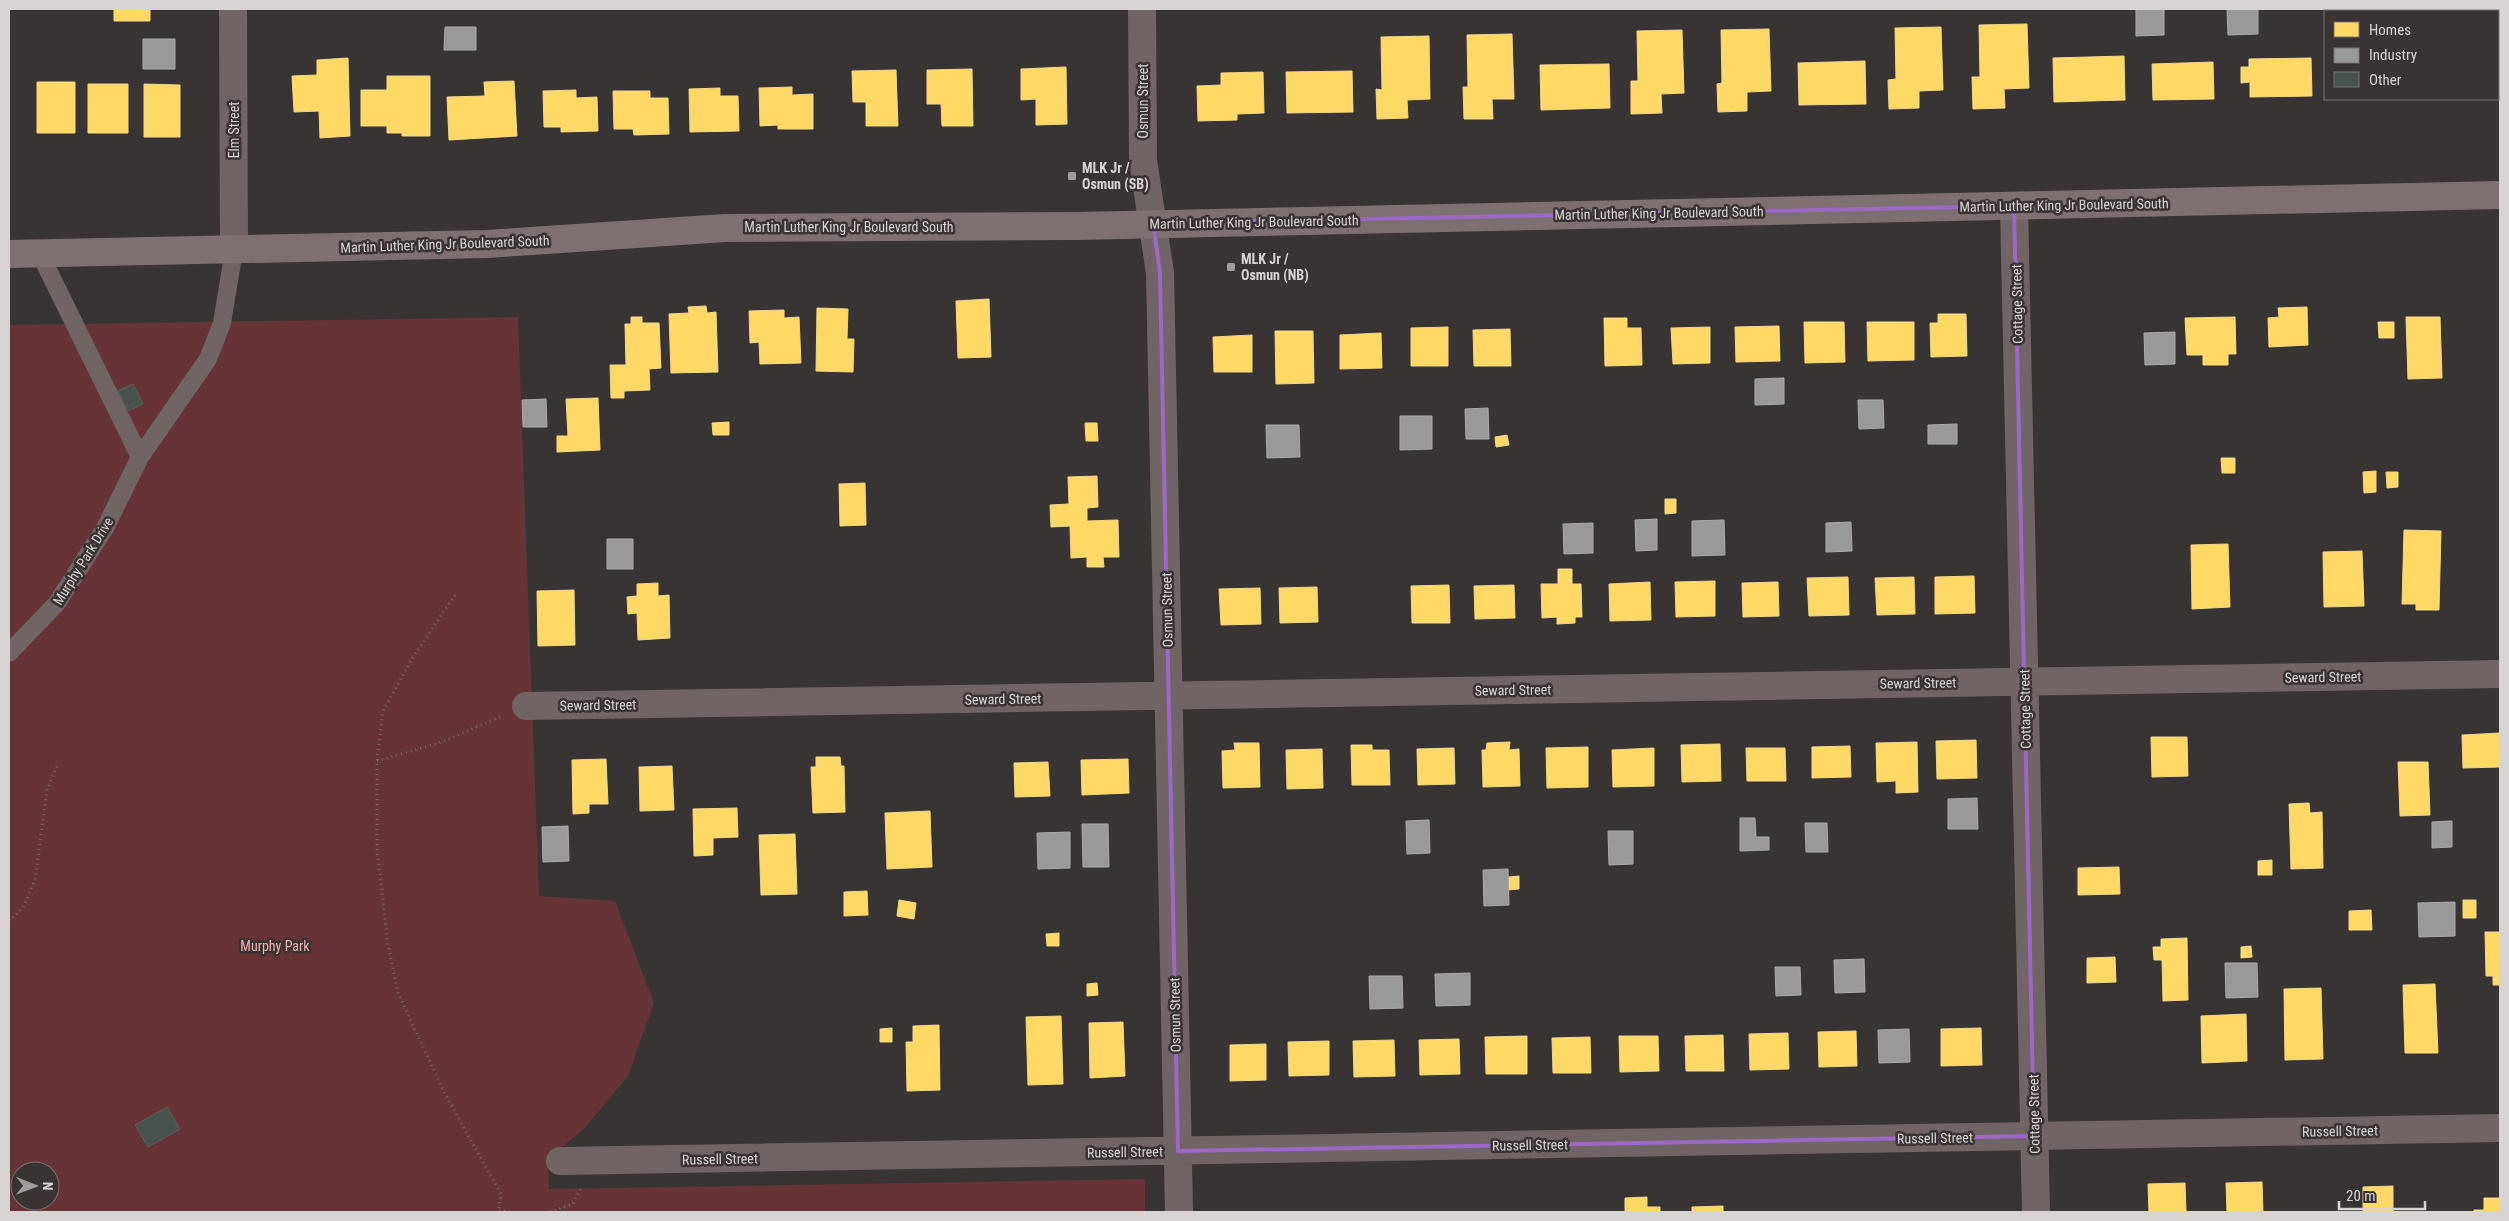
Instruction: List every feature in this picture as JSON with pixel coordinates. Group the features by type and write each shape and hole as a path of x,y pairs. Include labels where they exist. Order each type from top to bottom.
{"main road":[{"name":"Martin Luther King Jr Boulevard South","path":"9,254 487,244 725,228 1153,224 2500,195"}],"street":[{"name":"Elm Street","path":"233,9 234,250"},
{"name":"Osmun Street","path":"1142,9 1143,160 1160,273 1179,1212"},
{"name":"Cottage Street","path":"2014,206 2036,1212"},
{"name":"Seward Street","path":"526,706 2500,674"},
{"name":"Russell Street","path":"560,1161 2500,1128"}],"lane":[{"name":"Murphy Park Drive","path":"9,653 57,603 105,528 140,457 200,371 215,346 222,323 234,250"},
{"path":"40,254 140,457"}],"path":[{"path":"455,595 413,657 383,711 377,761 377,848 388,944 398,993 445,1094 501,1194 499,1212 513,1212"},
{"path":"377,761 439,742 526,706"},
{"path":"9,920 23,908 35,880 47,790 58,764"},
{"path":"550,1212 573,1204 584,1183"}],"highlighted area":[{"path":"2014,206 2034,1136 1178,1151 1160,273 1153,223"}],"green space":[{"name":"Murphy Park","path":"518,317 539,896 615,901 654,1003 628,1076 584,1129 548,1159 549,1189 1145,1179 1145,1212 9,1212 9,325"}],"building: Homes":[{"path":"114,9 150,9 150,21 114,21"},
{"path":"2027,24 2029,88 2004,89 2005,108 1973,109 1972,77 1980,77 1979,25"},
{"path":"1941,27 1943,90 1919,91 1919,108 1889,109 1888,80 1896,79 1895,28"},
{"path":"1769,29 1771,91 1747,92 1747,111 1718,112 1717,84 1722,83 1721,30"},
{"path":"1682,30 1684,93 1661,94 1662,113 1631,114 1631,81 1638,81 1637,31"},
{"path":"2499,31 2500,31 2499,72"},
{"path":"1512,34 1514,99 1492,99 1493,119 1464,119 1463,87 1468,87 1467,35"},
{"path":"1429,36 1430,99 1407,100 1408,118 1377,119 1376,89 1382,90 1381,37"},
{"path":"2124,56 2125,100 2054,102 2053,58"},
{"path":"348,58 350,136 320,138 319,111 294,112 292,76 317,75 317,60"},
{"path":"2311,58 2312,96 2250,97 2250,82 2241,83 2241,67 2249,67 2249,59"},
{"path":"1865,61 1866,104 1799,105 1798,63"},
{"path":"2213,62 2214,99 2153,100 2152,64"},
{"path":"1609,64 1610,108 1541,110 1540,65"},
{"path":"1066,67 1067,124 1036,125 1036,99 1021,100 1021,69"},
{"path":"972,69 973,126 942,126 941,104 927,104 927,70"},
{"path":"896,70 898,126 866,126 866,102 853,102 852,71"},
{"path":"1352,71 1353,112 1287,113 1286,72"},
{"path":"1263,72 1264,113 1237,114 1237,120 1198,121 1197,86 1221,85 1221,73"},
{"path":"387,76 430,76 430,136 402,136 402,133 387,133 387,126 361,126 361,90 387,90"},
{"path":"514,81 517,136 449,140 447,97 485,96 484,82"},
{"path":"37,82 75,82 75,133 37,133"},
{"path":"88,84 128,84 128,133 88,133"},
{"path":"144,84 180,85 180,137 144,137"},
{"path":"792,87 792,95 813,94 813,129 778,129 778,125 760,126 759,88"},
{"path":"720,88 720,96 738,96 739,131 690,132 689,89"},
{"path":"576,90 576,98 597,97 598,131 561,132 561,127 544,127 543,91"},
{"path":"613,91 650,91 650,98 668,98 669,134 634,135 633,129 614,129"},
{"path":"989,299 991,357 958,358 956,301"},
{"path":"706,306 707,313 716,312 718,372 671,373 669,314 689,313 688,307"},
{"path":"2307,307 2308,345 2269,347 2268,318 2279,317 2278,308"},
{"path":"817,308 848,309 847,339 854,339 853,372 816,371"},
{"path":"784,310 784,318 799,317 801,363 760,364 759,342 750,343 749,311"},
{"path":"1938,314 1966,314 1967,356 1931,357 1930,323 1938,323"},
{"path":"631,317 642,317 642,323 659,323 661,368 649,369 650,390 624,391 624,398 611,398 610,365 626,365 625,324 631,324"},
{"path":"2235,317 2236,354 2228,354 2228,365 2203,365 2203,355 2187,355 2185,318"},
{"path":"2406,317 2440,317 2442,378 2408,379"},
{"path":"1604,318 1627,318 1627,328 1641,328 1642,365 1605,366"},
{"path":"1804,322 1844,322 1845,362 1805,363"},
{"path":"1867,322 1914,322 1914,360 1868,361"},
{"path":"2378,322 2394,322 2394,338 2379,338"},
{"path":"1779,326 1780,361 1736,362 1735,327"},
{"path":"1448,327 1448,366 1411,366 1411,328"},
{"path":"1710,327 1710,363 1673,364 1671,328"},
{"path":"1510,329 1511,366 1474,366 1473,330"},
{"path":"1275,331 1313,331 1314,383 1276,384"},
{"path":"1381,333 1382,368 1340,369 1340,335"},
{"path":"1252,335 1252,372 1214,372 1213,337"},
{"path":"598,398 600,450 557,452 557,436 568,436 566,399"},
{"path":"729,422 729,435 713,435 712,423"},
{"path":"1085,423 1097,423 1098,441 1086,441"},
{"path":"1507,435 1509,445 1496,447 1495,437"},
{"path":"2221,458 2235,458 2235,473 2222,473"},
{"path":"2376,471 2376,492 2364,493 2363,472"},
{"path":"2386,472 2398,472 2398,487 2387,488"},
{"path":"1097,476 1098,507 1087,508 1087,521 1118,520 1119,557 1103,557 1104,567 1087,567 1087,557 1071,558 1070,526 1051,527 1050,505 1069,504 1068,477"},
{"path":"865,483 866,525 840,526 839,484"},
{"path":"1665,499 1676,499 1676,513 1665,514"},
{"path":"2404,530 2441,531 2439,610 2416,610 2416,604 2402,604"},
{"path":"2228,544 2230,607 2192,609 2191,545"},
{"path":"2362,551 2364,606 2324,607 2323,552"},
{"path":"1558,569 1572,569 1572,584 1581,584 1582,617 1575,617 1575,623 1557,624 1557,617 1542,618 1541,584 1558,584"},
{"path":"1974,576 1975,613 1935,614 1935,577"},
{"path":"1848,577 1849,615 1809,616 1807,578"},
{"path":"1914,577 1915,614 1877,615 1875,578"},
{"path":"1715,581 1715,616 1676,617 1675,582"},
{"path":"1650,582 1651,620 1610,621 1609,584"},
{"path":"1778,582 1779,616 1743,617 1742,583"},
{"path":"658,583 658,596 669,595 670,638 638,640 637,613 628,614 627,597 637,596 637,584"},
{"path":"1449,585 1450,623 1412,623 1411,586"},
{"path":"1514,585 1515,618 1475,619 1474,586"},
{"path":"1317,587 1318,622 1280,623 1279,588"},
{"path":"1260,588 1261,624 1221,625 1219,589"},
{"path":"574,590 575,645 538,646 537,591"},
{"path":"2500,733 2500,767 2463,768 2462,735"},
{"path":"2151,737 2187,737 2188,776 2152,777"},
{"path":"1976,740 1977,778 1937,779 1936,741"},
{"path":"1510,742 1509,750 1519,749 1520,786 1483,787 1482,750 1486,750 1487,743"},
{"path":"1917,742 1918,792 1896,793 1896,781 1877,782 1876,743"},
{"path":"1234,743 1259,743 1260,787 1223,788 1222,751 1235,750"},
{"path":"1720,744 1721,781 1682,782 1681,745"},
{"path":"1351,745 1372,745 1372,750 1389,750 1390,785 1352,785"},
{"path":"1850,746 1851,777 1812,778 1812,747"},
{"path":"1588,747 1588,787 1547,788 1546,748"},
{"path":"1454,748 1455,784 1418,785 1417,749"},
{"path":"1654,748 1654,786 1613,787 1612,750"},
{"path":"1746,748 1785,748 1786,781 1747,781"},
{"path":"1322,749 1323,788 1287,789 1286,750"},
{"path":"816,757 840,757 841,766 844,766 845,812 813,813 811,767 816,767"},
{"path":"606,759 608,804 589,804 589,813 573,814 572,760"},
{"path":"1128,759 1129,793 1082,795 1081,760"},
{"path":"1048,762 1050,796 1015,797 1014,763"},
{"path":"2398,762 2428,762 2430,815 2400,816"},
{"path":"672,766 674,810 640,811 639,767"},
{"path":"2309,803 2310,813 2322,812 2323,868 2291,869 2289,804"},
{"path":"737,808 738,837 713,838 713,855 694,856 693,809"},
{"path":"930,811 932,867 887,869 885,813"},
{"path":"795,834 797,894 761,895 759,835"},
{"path":"2272,860 2272,875 2258,875 2258,861"},
{"path":"2119,867 2120,894 2078,895 2078,868"},
{"path":"1519,876 1519,889 1508,890 1508,877"},
{"path":"867,891 868,915 844,916 844,892"},
{"path":"899,900 916,903 914,919 897,916"},
{"path":"2463,900 2476,900 2476,918 2463,918"},
{"path":"2371,910 2372,930 2349,930 2349,911"},
{"path":"2485,932 2500,932 2500,985 2493,985 2493,976 2486,976"},
{"path":"1059,933 1059,946 1047,946 1046,934"},
{"path":"2187,938 2188,1000 2163,1001 2162,960 2154,960 2153,947 2161,947 2161,939"},
{"path":"2251,946 2252,957 2241,958 2241,947"},
{"path":"2115,957 2116,982 2087,983 2087,958"},
{"path":"1097,983 1098,995 1087,996 1087,984"},
{"path":"2435,984 2438,1053 2405,1053 2403,985"},
{"path":"2321,988 2323,1059 2285,1060 2284,989"},
{"path":"2246,1014 2247,1061 2202,1063 2201,1016"},
{"path":"1061,1016 1063,1084 1028,1085 1026,1017"},
{"path":"1123,1022 1125,1076 1090,1078 1089,1023"},
{"path":"939,1025 940,1090 907,1091 906,1042 913,1042 913,1026"},
{"path":"892,1028 892,1042 880,1042 880,1029"},
{"path":"1981,1028 1982,1065 1941,1066 1941,1029"},
{"path":"1856,1031 1857,1066 1819,1067 1818,1032"},
{"path":"1788,1033 1789,1069 1750,1070 1749,1034"},
{"path":"1723,1035 1724,1071 1686,1071 1685,1036"},
{"path":"1527,1036 1527,1074 1486,1074 1485,1037"},
{"path":"1619,1036 1658,1036 1659,1071 1620,1072"},
{"path":"1590,1037 1591,1073 1553,1073 1552,1038"},
{"path":"1459,1039 1460,1074 1420,1075 1419,1040"},
{"path":"1394,1040 1395,1076 1354,1077 1353,1041"},
{"path":"1329,1041 1329,1075 1289,1076 1288,1042"},
{"path":"1266,1044 1266,1080 1230,1081 1230,1045"},
{"path":"2262,1182 2263,1212 2227,1212 2226,1183"},
{"path":"2185,1183 2186,1212 2149,1212 2148,1184"},
{"path":"2393,1186 2393,1212 2363,1212 2363,1187"},
{"path":"1647,1197 1647,1207 1660,1207 1660,1212 1625,1212 1625,1198"},
{"path":"2484,1198 2500,1198 2500,1212 2474,1212 2474,1210 2484,1210"},
{"path":"1723,1206 1723,1212 1692,1212 1692,1207"}],"building: Industry":[{"path":"2136,9 2164,9 2164,35 2136,36"},
{"path":"2227,9 2258,9 2258,34 2228,35"},
{"path":"2421,9 2451,9 2451,10"},
{"path":"445,27 476,27 476,50 444,50"},
{"path":"143,39 175,39 175,69 143,69"},
{"path":"2175,332 2175,364 2145,365 2144,333"},
{"path":"1784,378 1784,404 1755,405 1755,379"},
{"path":"546,399 547,427 523,427 522,400"},
{"path":"1858,400 1883,400 1884,428 1859,429"},
{"path":"1488,408 1489,439 1466,439 1465,409"},
{"path":"1400,416 1432,416 1432,449 1400,450"},
{"path":"1957,424 1957,444 1928,444 1928,425"},
{"path":"1266,425 1299,425 1300,457 1267,458"},
{"path":"1657,519 1657,550 1636,551 1635,520"},
{"path":"1724,520 1725,555 1692,556 1692,521"},
{"path":"1851,522 1852,551 1826,552 1826,523"},
{"path":"1593,523 1593,553 1564,554 1563,524"},
{"path":"607,539 633,539 633,569 607,569"},
{"path":"1977,798 1978,829 1948,829 1948,799"},
{"path":"1740,818 1755,818 1756,837 1769,837 1769,850 1740,851"},
{"path":"1429,820 1430,853 1407,854 1406,821"},
{"path":"2452,821 2452,847 2432,848 2432,822"},
{"path":"1805,823 1827,823 1828,852 1806,852"},
{"path":"1082,824 1108,824 1109,867 1083,867"},
{"path":"568,826 569,861 543,862 542,827"},
{"path":"1608,831 1633,831 1633,864 1609,865"},
{"path":"1070,832 1070,868 1038,869 1037,833"},
{"path":"1508,869 1509,905 1484,906 1483,870"},
{"path":"2455,902 2455,936 2419,937 2418,903"},
{"path":"1864,959 1865,992 1835,993 1834,960"},
{"path":"2225,963 2257,963 2258,997 2226,998"},
{"path":"1775,967 1800,967 1801,995 1776,996"},
{"path":"1470,973 1470,1005 1436,1006 1435,974"},
{"path":"1369,976 1402,976 1403,1008 1370,1009"},
{"path":"1909,1029 1910,1062 1879,1063 1878,1030"}],"building: Other":[{"path":"133,384 143,404 128,411 118,391"},
{"path":"167,1107 180,1129 148,1147 135,1125"}],"place":[{"name":"MLK Jr / Osmun (SB)","path":"1072,176"},
{"name":"MLK Jr / Osmun (NB)","path":"1231,267"}]}
